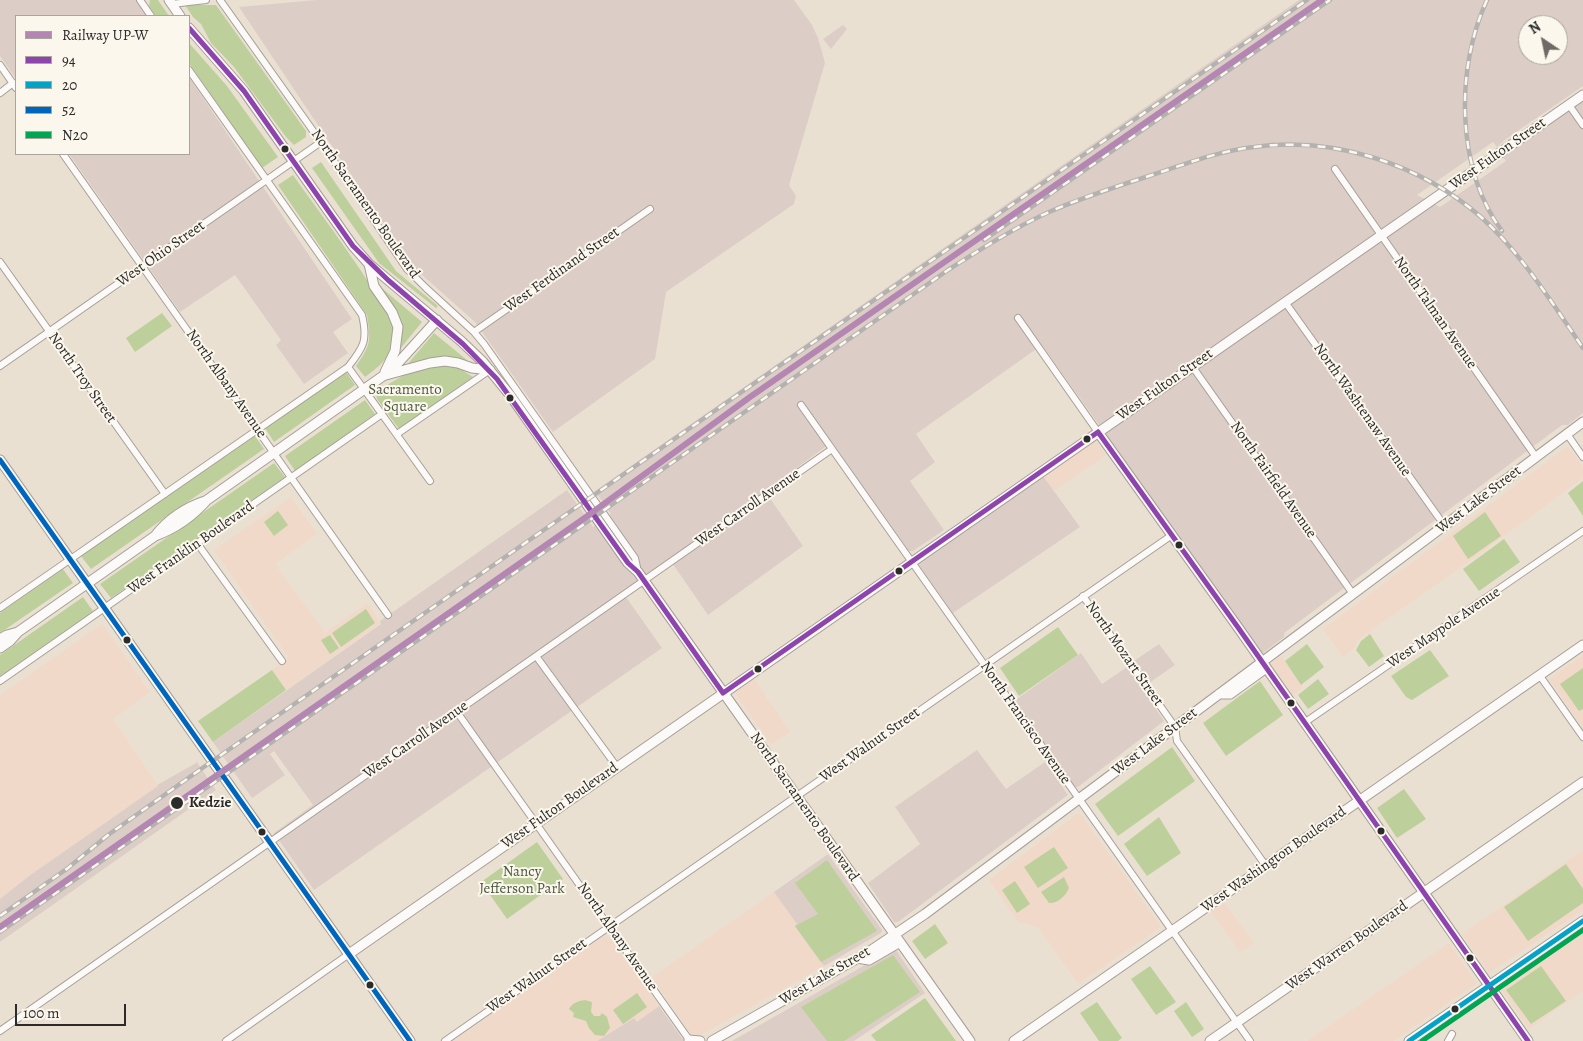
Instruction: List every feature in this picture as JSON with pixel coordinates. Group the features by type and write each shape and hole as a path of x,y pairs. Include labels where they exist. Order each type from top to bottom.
{"street":[{"path":"140,0 150,15"},
{"path":"170,2 206,0"},
{"name":"North Sacramento Boulevard","path":"220,0 322,142 407,268 474,332 498,364 635,558 638,572"},
{"path":"170,2 179,15"},
{"name":"North Sacramento Boulevard","path":"190,29 244,91 353,246 369,264 461,341 490,370 628,563 644,580 970,1041"},
{"path":"0,64 15,86 0,92"},
{"path":"0,608 348,367 361,351 365,341 366,329 362,315 190,71"},
{"name":"West Fulton Street","path":"723,692 1583,95"},
{"path":"1569,105 1583,125"},
{"name":"West Ohio Street","path":"0,366 322,142"},
{"name":"North Albany Avenue","path":"64,155 388,615"},
{"name":"North Talman Avenue","path":"1334,169 1536,457"},
{"name":"West Ferdinand Street","path":"474,332 650,209"},
{"name":"North Troy Street","path":"0,262 165,494"},
{"path":"369,264 374,286 392,312 398,328 395,351 383,376"},
{"name":"North Washtenaw Avenue","path":"1285,302 1444,525"},
{"path":"1018,318 1265,664 1304,723 1528,1041"},
{"name":"West Franklin Boulevard","path":"0,648 18,632 155,536 162,526 193,505 207,500 365,390 398,363 436,320"},
{"path":"383,376 444,361 490,370"},
{"path":"396,434 498,364"},
{"name":"North Fairfield Avenue","path":"1192,366 1353,594"},
{"path":"348,367 430,482"},
{"name":"North Francisco Avenue","path":"801,405 1250,1041"},
{"name":"West Franklin Boulevard","path":"0,681 382,414"},
{"name":"West Lake Street","path":"712,1041 895,936 1219,694 1230,694 1280,649 1583,422"},
{"path":"1567,434 1583,456"},
{"name":"West Carroll Avenue","path":"0,1031 832,449"},
{"path":"0,460 410,1041"},
{"name":"West Maypole Avenue","path":"1304,723 1583,531"},
{"name":"West Walnut Street","path":"445,1041 1172,535"},
{"path":"197,543 282,661"},
{"name":"North Mozart Street","path":"1083,596 1175,727"},
{"name":"West Franklin Boulevard","path":"0,639 6,635 18,632"},
{"name":"West Washington Boulevard","path":"1014,1041 1583,646"},
{"path":"536,656 617,767"},
{"path":"1540,676 1583,737"},
{"name":"West Fulton Boulevard","path":"226,1041 723,692"},
{"name":"North Albany Avenue","path":"457,712 689,1040"},
{"path":"1175,727 1176,739 1266,866"},
{"path":"1165,735 1176,739"},
{"name":"West Warren Boulevard","path":"1210,1041 1583,782"},
{"path":"1409,1041 1583,921"},
{"path":"857,958 869,960 910,924"},
{"path":"1448,1041 1452,1034"},
{"path":"689,1040 700,1041"}],"shaded area":[{"path":"0,0 137,0 147,15 15,15 15,78 0,56"},
{"path":"316,0 794,0 812,25 825,63 789,185 796,196 794,204 666,292 655,359 553,432 475,322 412,266 239,7"},
{"path":"1299,0 1583,0 1583,86 1497,147 1493,142 1417,195 1440,207 1506,161 1502,156 1583,101 1583,413 1568,425 1562,425 1284,633 1284,637 1263,653 1042,345 916,434 935,462 910,481 944,530 913,551 909,551 832,442 765,491 803,546 708,615 670,560 623,593 662,648 314,890 274,833 313,805 274,751 270,754 285,775 252,798 213,742 381,624 380,621 567,490 593,527 611,514 595,491"},
{"path":"843,25 847,29 831,49 823,39"},
{"path":"190,78 352,319 333,332 348,353 304,384 276,345 281,340 235,275 180,312 70,155 190,155"},
{"path":"1096,441 1106,455 1054,491 1043,476"},
{"path":"1568,446 1583,467 1583,478 1359,639 1354,648 1343,657 1323,629"},
{"path":"1043,476 1080,527 953,613 919,565 919,562"},
{"path":"291,497 317,534 275,564 325,633 367,603 381,623 286,690 272,670 289,658 214,550"},
{"path":"102,624 150,692 113,719 158,786 29,876 0,899 0,695"},
{"path":"1159,644 1175,665 1149,683 1134,661"},
{"path":"1081,653 1102,684 1127,667 1164,721 1078,787 1075,787 1014,701"},
{"path":"1583,655 1583,728 1549,679"},
{"path":"1281,656 1303,688 1293,695 1287,690 1270,666"},
{"path":"754,679 790,732 771,745 735,693"},
{"path":"977,750 1006,789 1045,762 1068,795 898,922 894,922 868,883 920,844 895,807"},
{"path":"198,762 216,790 0,942 0,899 29,876 157,785"},
{"path":"1080,813 1161,927 1078,984 1038,927 1018,922 989,880"},
{"path":"1583,850 1583,910 1489,973 1462,934"},
{"path":"828,854 882,930 881,933 824,966 795,926 797,924 774,892"},
{"path":"774,892 798,924 796,926 824,966 693,1038 652,977"},
{"path":"1225,903 1254,943 1240,952 1211,912"},
{"path":"1583,930 1583,991 1529,1029 1500,988"},
{"path":"606,935 659,1006 637,1022 634,1018 597,1041 454,1041"},
{"path":"1449,943 1477,983 1393,1041 1307,1041"},
{"path":"893,949 896,950 925,993 854,1041 732,1041"},
{"path":"659,1006 684,1041 597,1041 634,1018 637,1022"}],"green space":[{"path":"150,0 158,0 168,15 155,15 149,6"},
{"path":"185,5 216,5 306,131 306,137 294,145 286,137 234,67 211,43 201,24 193,17"},
{"path":"190,44 227,86 278,157 262,168 190,64"},
{"path":"321,162 396,271 438,306 436,308 379,263 312,168"},
{"name":"Sacramento Square","path":"293,175 368,281 392,323 395,335 389,354 381,364 365,377 356,366 365,353 369,342 367,315 278,185"},
{"name":"Sacramento Square","path":"377,284 422,322 400,349 401,327"},
{"path":"162,313 172,326 135,352 126,338"},
{"name":"Sacramento Square","path":"434,333 467,360 453,359 406,366"},
{"name":"Sacramento Square","path":"446,365 459,368 473,377 399,429 377,399 376,393 408,373"},
{"path":"346,372 355,385 274,442 265,428"},
{"path":"365,400 375,414 295,471 285,456"},
{"path":"255,436 264,449 91,569 81,556"},
{"path":"274,463 285,477 111,598 100,584"},
{"path":"1583,481 1583,516 1568,493"},
{"path":"278,511 288,525 274,536 264,522"},
{"path":"1485,512 1501,536 1468,559 1453,536"},
{"path":"1504,539 1520,562 1479,591 1463,569"},
{"path":"63,569 73,583 0,633 0,613"},
{"path":"83,597 93,611 0,676 0,655"},
{"path":"366,609 375,623 341,647 332,633"},
{"path":"1058,627 1078,655 1019,696 1000,668"},
{"path":"1370,634 1384,656 1369,667 1356,650 1361,641"},
{"path":"330,635 339,648 330,654 321,640"},
{"path":"1307,644 1324,667 1301,685 1285,661"},
{"path":"1430,650 1449,676 1412,700 1406,697 1391,676"},
{"path":"1583,668 1583,709 1579,711 1560,684"},
{"path":"272,670 286,690 213,742 198,721"},
{"path":"1318,679 1329,694 1308,709 1298,695"},
{"path":"1260,681 1283,715 1226,756 1203,723"},
{"path":"1172,747 1195,781 1118,836 1095,804"},
{"path":"1404,789 1426,819 1397,838 1377,808"},
{"path":"1159,817 1181,853 1147,876 1124,844"},
{"name":"Nancy Jefferson Park","path":"537,842 563,879 507,919 481,882"},
{"path":"1054,847 1068,868 1038,888 1024,867"},
{"path":"827,860 877,931 821,962 795,926 818,914 795,883"},
{"path":"1566,864 1583,889 1583,903 1528,941 1504,907"},
{"path":"1064,877 1069,888 1068,891 1058,901 1049,903 1041,892"},
{"path":"1015,881 1030,904 1017,913 1002,890"},
{"path":"935,924 948,943 925,959 912,941"},
{"path":"893,955 920,992 844,1041 827,1041 801,1007"},
{"path":"1150,966 1176,1002 1156,1015 1131,979"},
{"path":"1541,966 1566,1001 1531,1024 1506,990"},
{"path":"637,993 647,1007 623,1024 613,1010"},
{"path":"925,998 956,1041 876,1041 871,1035"},
{"path":"585,1000 592,1002 591,1012 594,1016 600,1016 602,1013 607,1017 610,1028 604,1036 595,1035 586,1021 573,1017 574,1013 569,1009 576,1002"},
{"path":"1097,1002 1122,1038 1118,1041 1099,1041 1080,1013"},
{"path":"1186,1002 1204,1029 1192,1037 1174,1011"}],"railway":[{"path":"0,916 68,868 108,835 201,769 1307,0"},
{"path":"984,240 1330,0"},
{"path":"1487,0 1469,56 1465,118 1469,149 1476,178 1487,206 1502,231"},
{"path":"0,932 948,270 1023,225 1086,197 1201,159 1254,147 1284,145 1315,146 1345,150 1375,158 1431,182 1457,198 1481,217 1496,231 1523,263 1583,348"}],"rail line":[{"name":"UP-W","path":"0,927 586,517 750,397 1322,0"}],"transit line":[{"name":"94","path":"190,29 244,91 353,246 388,280 463,344 497,379 628,563 638,572 723,693"},
{"name":"94","path":"1098,432 1237,626 1528,1041"},
{"name":"94","path":"723,693 1098,432"},
{"name":"52","path":"0,460 410,1041"},
{"name":"20","path":"1409,1041 1583,921"},
{"name":"N20","path":"1422,1041 1583,930"}],"place":[{"name":"Kedzie","path":"177,803"}]}
